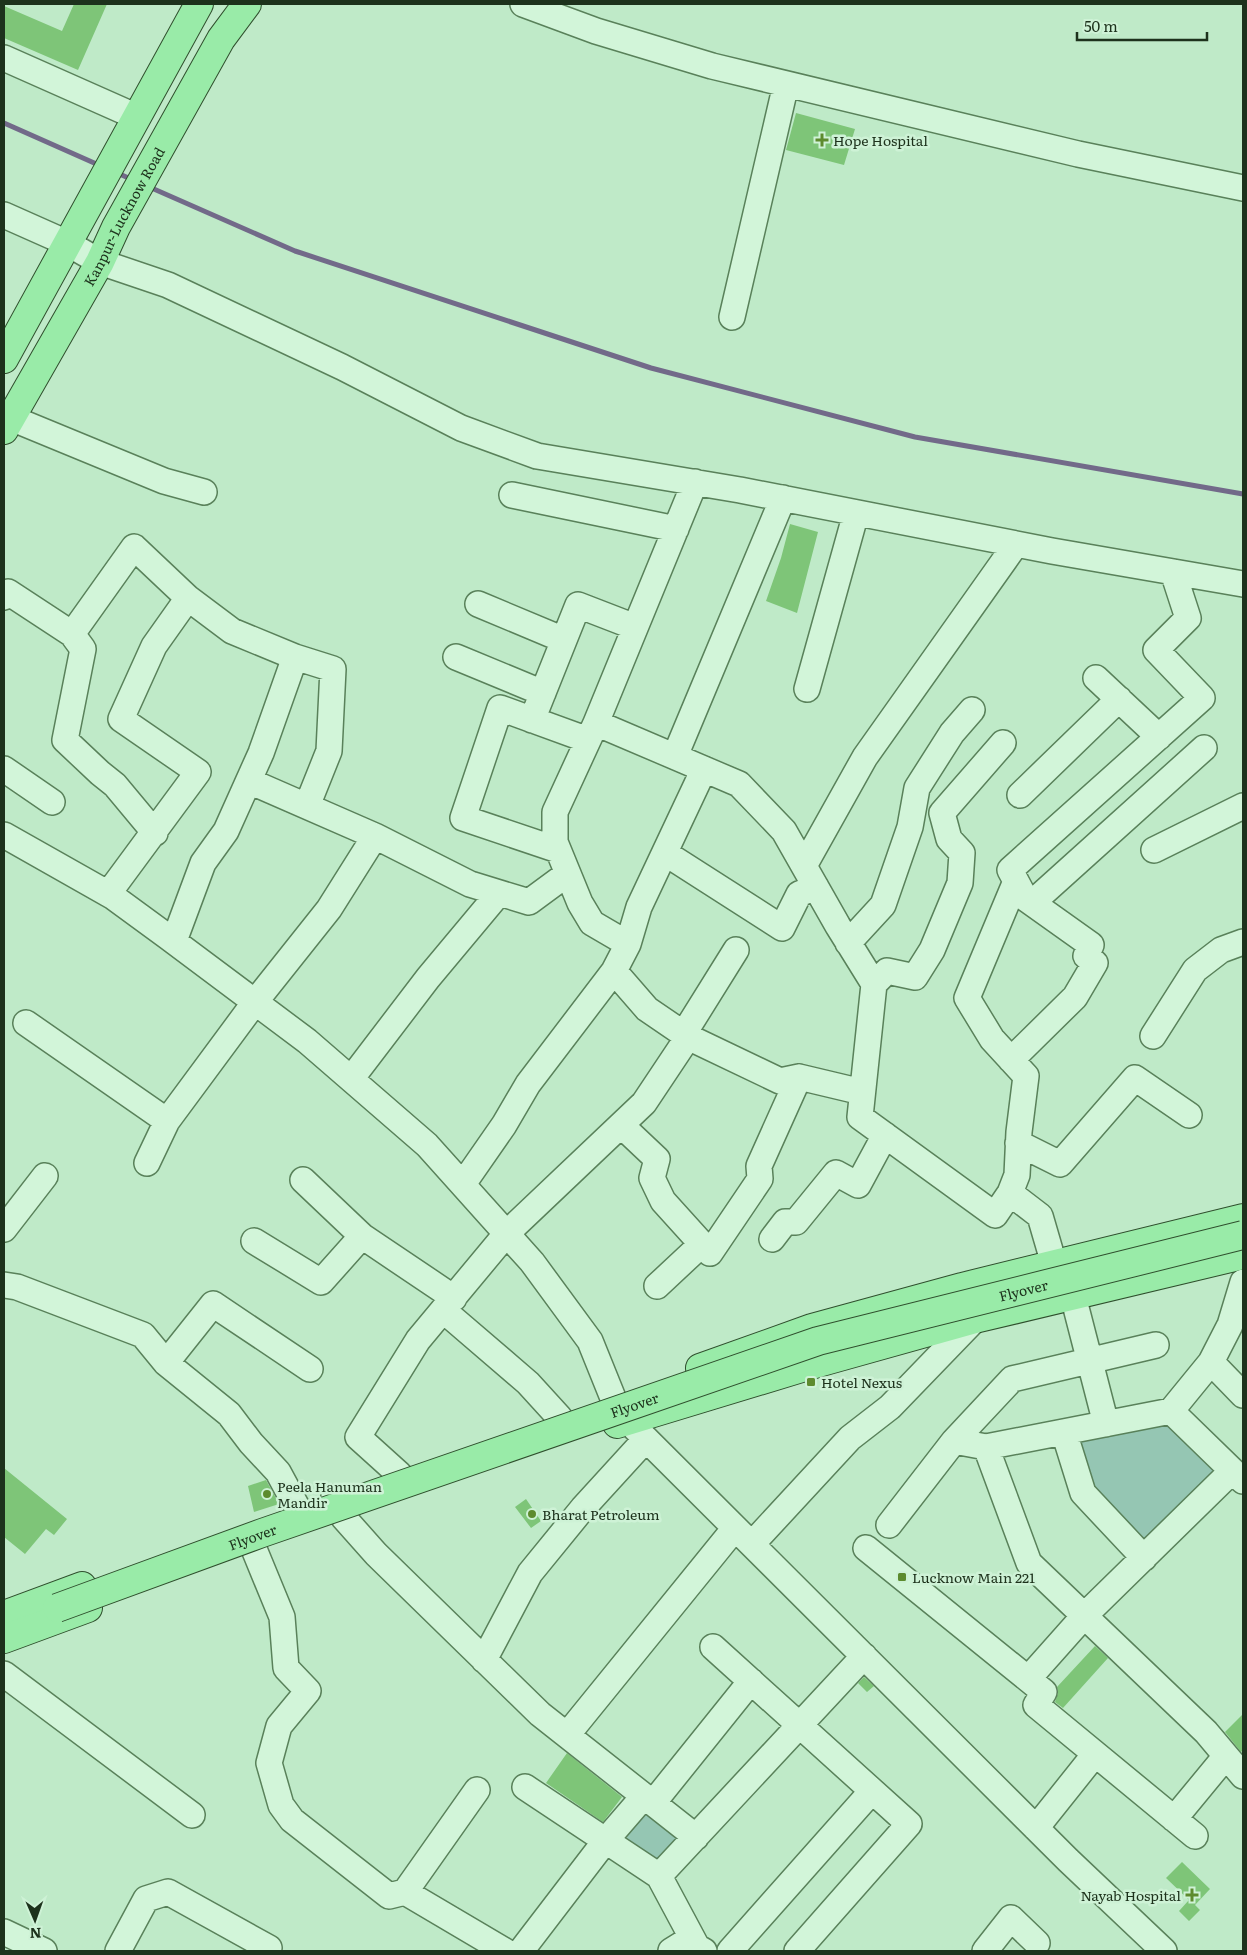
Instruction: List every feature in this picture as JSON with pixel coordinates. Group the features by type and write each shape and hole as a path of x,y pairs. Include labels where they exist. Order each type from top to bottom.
{"main road":[{"name":"Kanpur-Lucknow Road","path":"7,424 100,262 116,227 221,39 247,4"},
{"path":"4,359 197,5 221,39"},
{"path":"5,1627 148,1586 254,1549 339,1507 399,1474 559,1417 629,1419 812,1328 1054,1264 1243,1218"},
{"name":"Flyover","path":"5,1627 271,1530 818,1341 1243,1235"},
{"path":"5,1627 298,1510 339,1507 808,1366 976,1319 1243,1255"}],"street":[{"path":"523,4 605,34 712,66 1078,154 1243,188"},
{"path":"4,58 137,117"},
{"path":"732,317 786,84"},
{"path":"4,215 67,244 100,262 168,285 342,367 461,428 537,456 695,482 1016,544 1243,584"},
{"path":"7,424 164,481 204,492"},
{"path":"628,944 592,923 580,904 555,842 556,812 592,731 695,482"},
{"path":"512,495 676,529"},
{"path":"675,756 783,498"},
{"path":"807,689 856,512"},
{"path":"804,866 865,757 1016,544"},
{"path":"72,634 134,547 188,598 232,630 295,656 333,669 329,751 308,806"},
{"path":"1011,1060 1075,996 1095,963 1086,956 1091,945 1025,898 1010,870 1202,698 1156,650 1188,618 1173,572"},
{"path":"4,597 8,592 72,634 83,649 66,740 115,785 155,833"},
{"path":"108,894 155,833 198,772 121,719 154,646 188,598"},
{"path":"478,604 564,640"},
{"path":"532,720 578,605 635,627"},
{"path":"174,941 203,863 226,831 262,753 295,656"},
{"path":"456,657 543,693"},
{"path":"1096,678 1159,737"},
{"path":"1020,795 1119,699"},
{"path":"558,850 463,818 500,708 532,720 592,731 675,756 739,784 784,831 848,943 874,984"},
{"path":"848,943 883,905 910,827 917,788 952,733 972,710"},
{"path":"1003,743 942,813 949,839 962,853 960,883 932,950 915,977 887,971 874,984 860,1117 995,1215 1010,1193 1017,1175 1018,1143 1026,1076 992,1039 967,998 1016,881"},
{"path":"1032,903 1204,748"},
{"path":"4,769 52,802"},
{"path":"462,1184 504,1125 528,1084 614,971 628,944 639,907 704,769"},
{"path":"249,781 376,836 470,884 529,902 567,874"},
{"path":"1154,850 1243,806"},
{"path":"4,835 108,894 174,941 307,1041 427,1145 532,1262 590,1341 629,1419 743,1536 1036,1828 1164,1951"},
{"path":"147,1163 167,1121 255,1002 330,909 376,836"},
{"path":"665,853 782,928 799,894 816,888"},
{"path":"351,1079 428,978 499,893"},
{"path":"1153,1036 1195,970 1221,950 1243,942"},
{"path":"399,1474 358,1437 418,1340 507,1234 644,1102 686,1036 736,950"},
{"path":"614,971 647,1009 686,1036 780,1081 799,1077 862,1092"},
{"path":"26,1023 167,1121"},
{"path":"621,1125 657,1159 652,1178 663,1201 710,1254 760,1178 758,1166 799,1077"},
{"path":"1018,1143 1060,1164 1135,1078 1189,1115"},
{"path":"772,1239 785,1222 796,1222 836,1173 858,1185 885,1135"},
{"path":"4,1229 45,1176"},
{"path":"303,1180 362,1236 449,1304 528,1383 559,1417"},
{"path":"1010,1193 1040,1216 1054,1264 1063,1273 1072,1296 1106,1424"},
{"path":"254,1241 321,1282 362,1236"},
{"path":"656,1286 702,1244"},
{"path":"954,1441 986,1447 1171,1411 1211,1362 1230,1325 1243,1282"},
{"path":"4,1285 17,1287 143,1336 166,1363 229,1414 251,1443 278,1472 298,1510"},
{"path":"166,1363 213,1304 310,1369"},
{"path":"567,1735 743,1536 850,1438 890,1407 976,1319"},
{"path":"889,1525 954,1441 1012,1379 1156,1345"},
{"path":"1211,1362 1243,1395"},
{"path":"1028,1679 1084,1616 1144,1558 1238,1476 1171,1411"},
{"path":"484,1660 530,1573 583,1508 629,1419"},
{"path":"1064,1432 1083,1493 1144,1558"},
{"path":"986,1447 1029,1564 1206,1732 1243,1776"},
{"path":"339,1507 376,1554 540,1714 696,1837"},
{"path":"866,1548 1044,1692 1036,1706 1195,1836"},
{"path":"254,1549 282,1617 286,1668 308,1690 279,1726 269,1763 281,1805 292,1820 390,1896 405,1892 477,1790"},
{"path":"712,1647 909,1824 798,1951"},
{"path":"659,1876 864,1656"},
{"path":"4,1674 192,1815"},
{"path":"521,1951 606,1840 648,1800 751,1681"},
{"path":"1036,1828 1095,1754"},
{"path":"1174,1819 1226,1756"},
{"path":"526,1787 659,1876 697,1947 671,1951"},
{"path":"730,1951 872,1791"},
{"path":"118,1951 146,1899 168,1892 269,1948"},
{"path":"405,1892 505,1951"},
{"path":"985,1951 1011,1918 1037,1943"},
{"path":"4,1932 44,1951"}],"green space":[{"path":"1172,1423 1223,1473 1144,1548 1088,1489 1071,1442"},
{"path":"644,1806 686,1839 659,1873 617,1840"}],"building":[{"path":"74,4 107,4 78,70 4,38 4,6 62,31"},
{"path":"796,113 855,129 844,165 786,150"},
{"path":"790,524 818,532 797,613 766,601 781,558"},
{"path":"4,1468 67,1519 54,1535 46,1529 25,1554 4,1537"},
{"name":"Peela Hanuman Mandir","path":"266,1480 279,1504 254,1512 248,1486"},
{"path":"526,1499 541,1521 531,1528 515,1507"},
{"path":"1095,1646 1108,1658 1063,1708 1055,1702 1058,1693 1057,1687"},
{"path":"864,1677 874,1686 867,1692 858,1683"},
{"path":"1243,1714 1243,1750 1241,1752 1225,1732"},
{"path":"567,1753 622,1797 603,1822 546,1783"},
{"path":"1182,1862 1210,1889 1195,1905 1200,1910 1189,1921 1179,1911 1189,1900 1166,1878"}],"waterway":[{"path":"4,123 101,166"},
{"path":"115,172 133,180"},
{"path":"147,186 295,251 651,368 915,437 1243,494"}],"place":[{"name":"Hope Hospital","path":"822,140"},
{"name":"Hotel Nexus","path":"811,1382"},
{"name":"Peela Hanuman Mandir","path":"267,1494"},
{"name":"Bharat Petroleum","path":"532,1514"},
{"name":"Lucknow Main 221","path":"902,1577"},
{"name":"Nayab Hospital","path":"1192,1895"}]}
